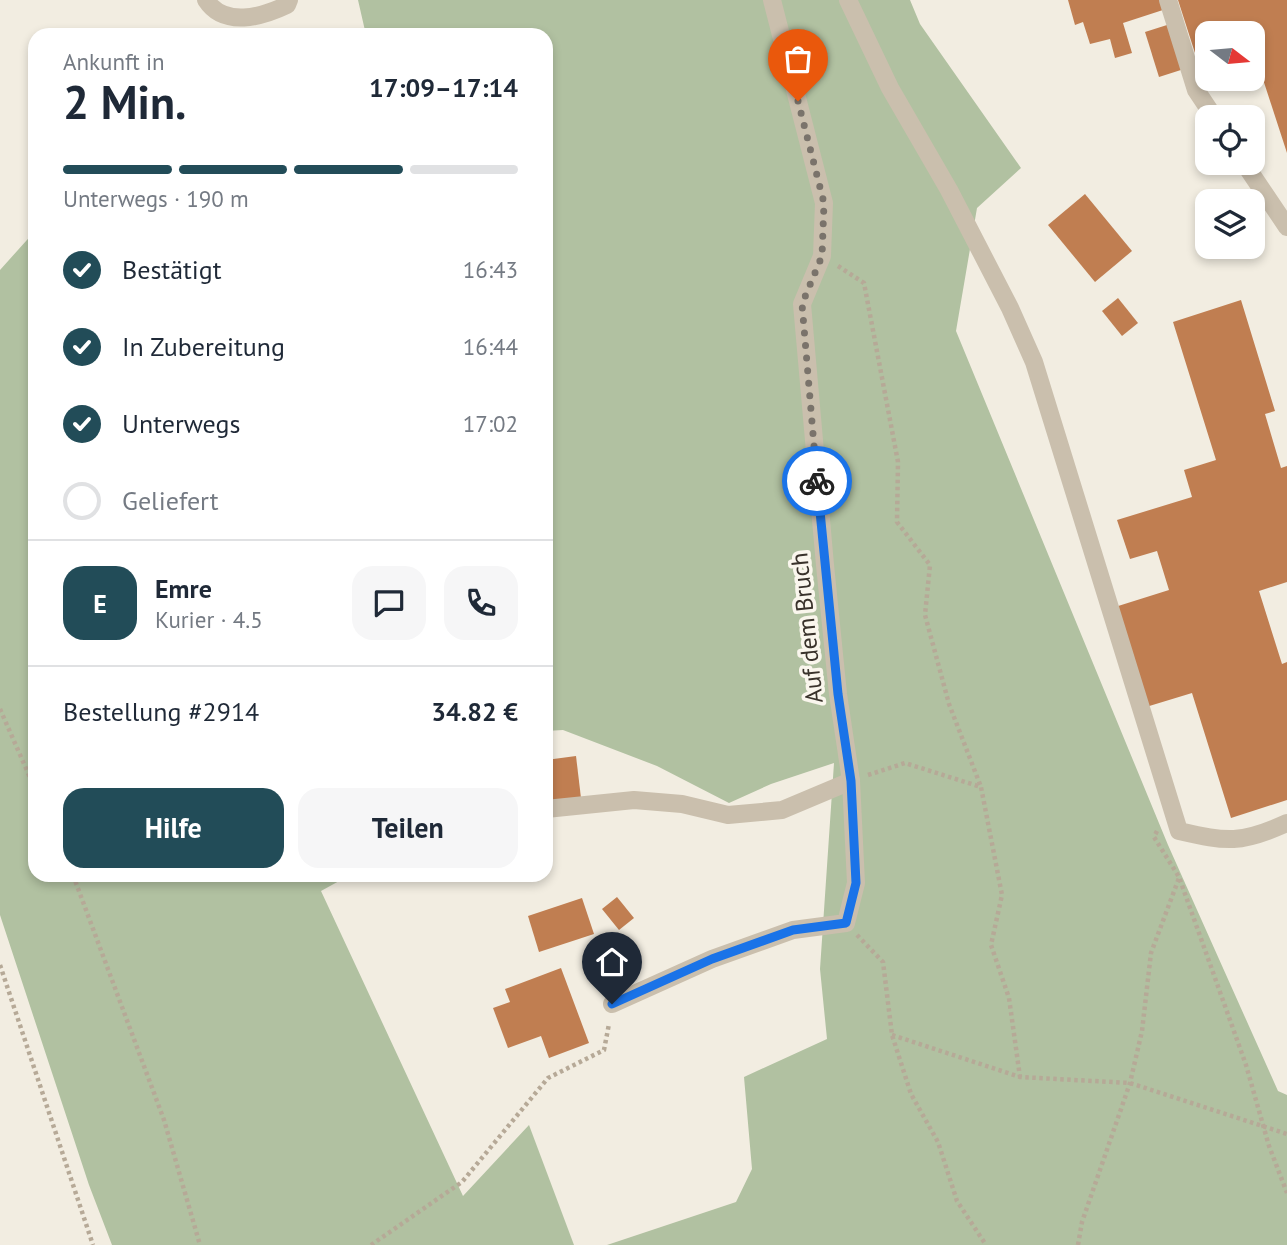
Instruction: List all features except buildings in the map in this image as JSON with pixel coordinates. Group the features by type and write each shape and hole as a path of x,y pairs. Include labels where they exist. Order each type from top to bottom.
{"street":[{"path":"206,0 212,10 224,16 246,18 267,15 287,5 289,0"},
{"name":"Auf dem Bruch","path":"772,0 824,203 822,256 802,304 838,694 851,781 856,883 846,923"},
{"path":"848,0 890,88 949,190 1004,296 1034,362 1179,831 1221,840 1243,840 1287,823"},
{"path":"1168,0 1196,90 1206,105"},
{"path":"1252,175 1287,227"},
{"path":"553,807 634,800 682,804 728,815 782,810 851,781"},
{"path":"612,1004 712,959 793,930 846,923"}],"path":[{"path":"822,256 864,284 898,462 897,522 930,565 925,615 949,704 981,786 1002,895 991,945 1009,998 1020,1077"},
{"path":"0,709 28,773"},
{"path":"851,781 905,763 981,786"},
{"path":"1171,805 1154,837 1179,877 1246,1065 1287,1193"},
{"path":"1078,1245 1082,1222 1130,1083 1142,1031 1152,953 1179,877"},
{"path":"75,882 164,1120 200,1245"},
{"path":"846,923 883,962 892,1035 911,1094 938,1142 957,1201 986,1245"},
{"path":"0,965 93,1245"},
{"path":"371,1245 462,1182 548,1078 604,1050 612,1004"},
{"path":"892,1035 1020,1077 1130,1083 1287,1134"}],"green space":[{"path":"358,0 910,0 920,24 1021,168 977,208 956,331 1168,845 1278,1091 1287,1095 1287,1245 607,1245 736,1202 752,1169 744,1077 827,1039 820,969 834,763 771,784 729,803 657,766 563,730 553,731 553,28 364,28"},
{"path":"28,239 28,882 337,882 321,891 463,1196 529,1125 574,1245 112,1245 89,1185 0,915 0,270"}],"way so far":[{"path":"798,101 824,203 822,256 802,304 817,481"}],"route":[{"path":"612,1004 712,959 793,930 846,923 856,883 851,781 838,694 817,481"}]}
